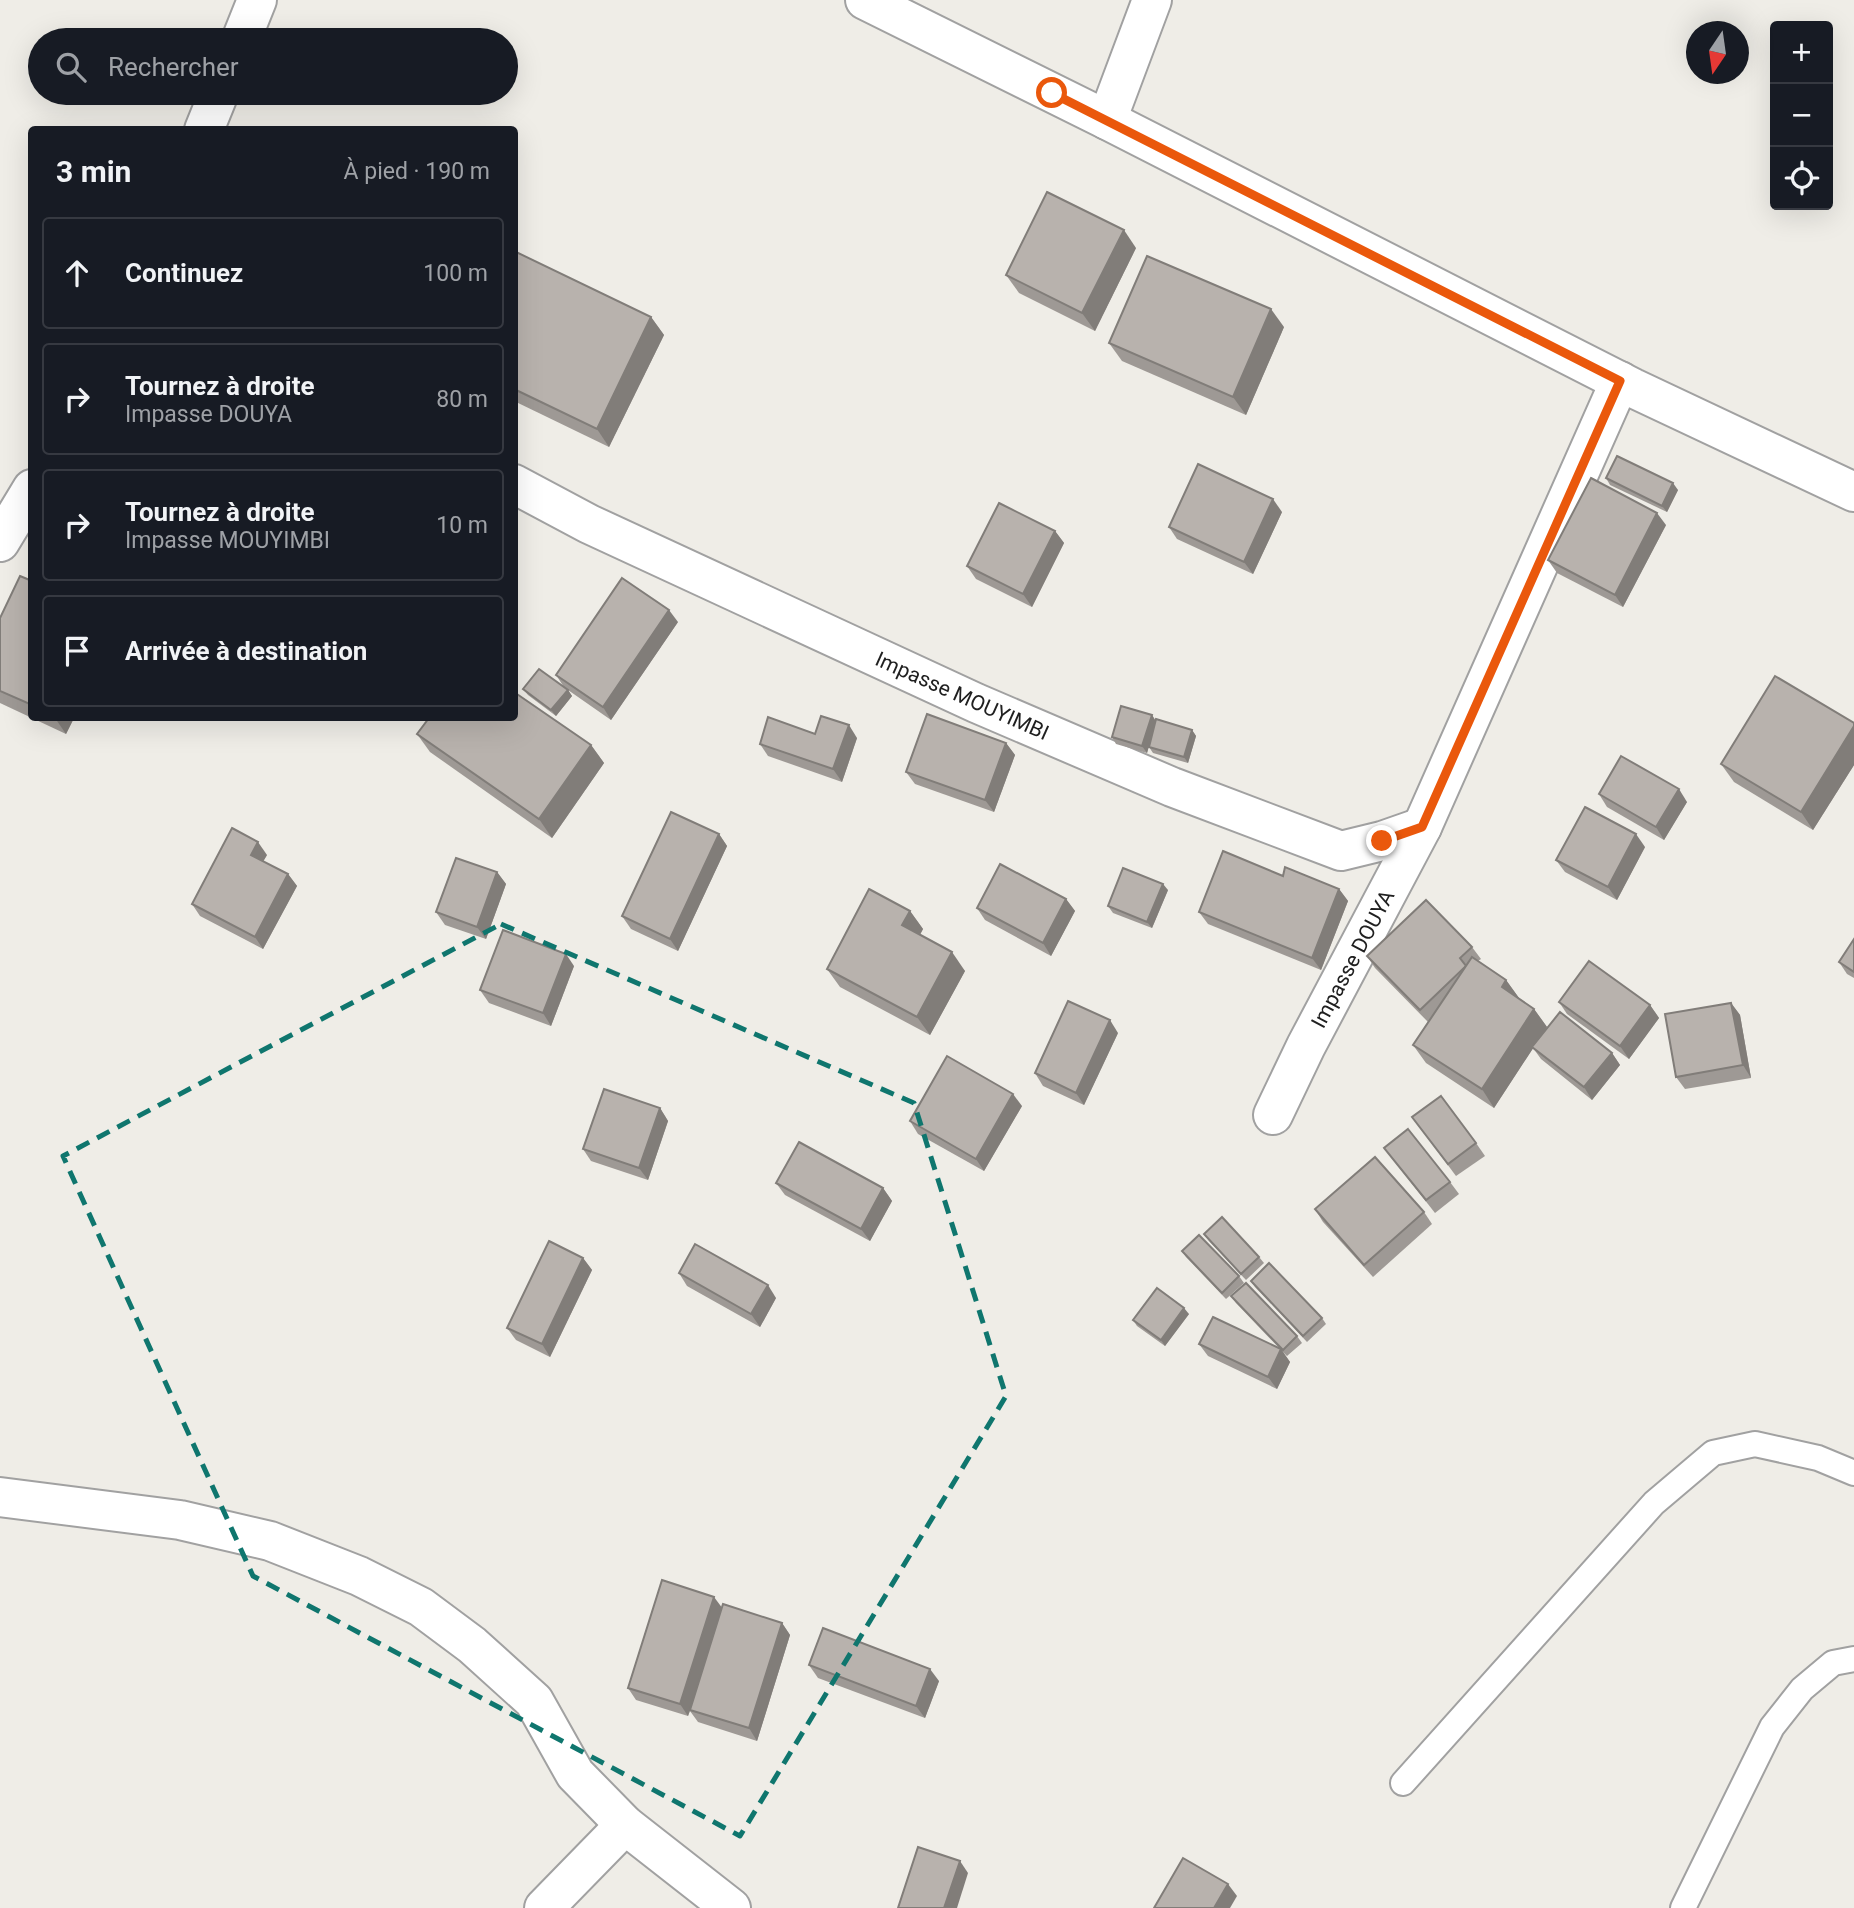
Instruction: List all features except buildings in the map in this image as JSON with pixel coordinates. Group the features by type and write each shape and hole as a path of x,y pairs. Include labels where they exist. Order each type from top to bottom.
{"street":[{"path":"246,28 257,0"},
{"path":"865,0 1620,381 1854,492"},
{"path":"1107,120 1152,0"},
{"path":"206,126 214,105"},
{"name":"Impasse DOUYA","path":"1273,1115 1306,1046 1422,827 1620,381"},
{"name":"Impasse MOUYIMBI","path":"518,486 589,524 963,698 1185,792 1341,851 1422,827"},
{"path":"0,542 28,496"},
{"path":"0,1497 180,1520 270,1541 359,1576 421,1607 472,1645 534,1701 575,1774 625,1825 731,1908"},
{"path":"544,1908 625,1825"}],"lane":[{"path":"1402,1783 1654,1503 1713,1452 1755,1444 1818,1458 1854,1473"},
{"path":"1683,1908 1772,1727 1802,1689 1833,1663 1854,1659"}],"highlighted area":[{"path":"501,924 914,1103 1006,1396 740,1836 253,1576 63,1156"}],"route":[{"path":"1052,93 1620,381 1422,827 1382,841"}]}
